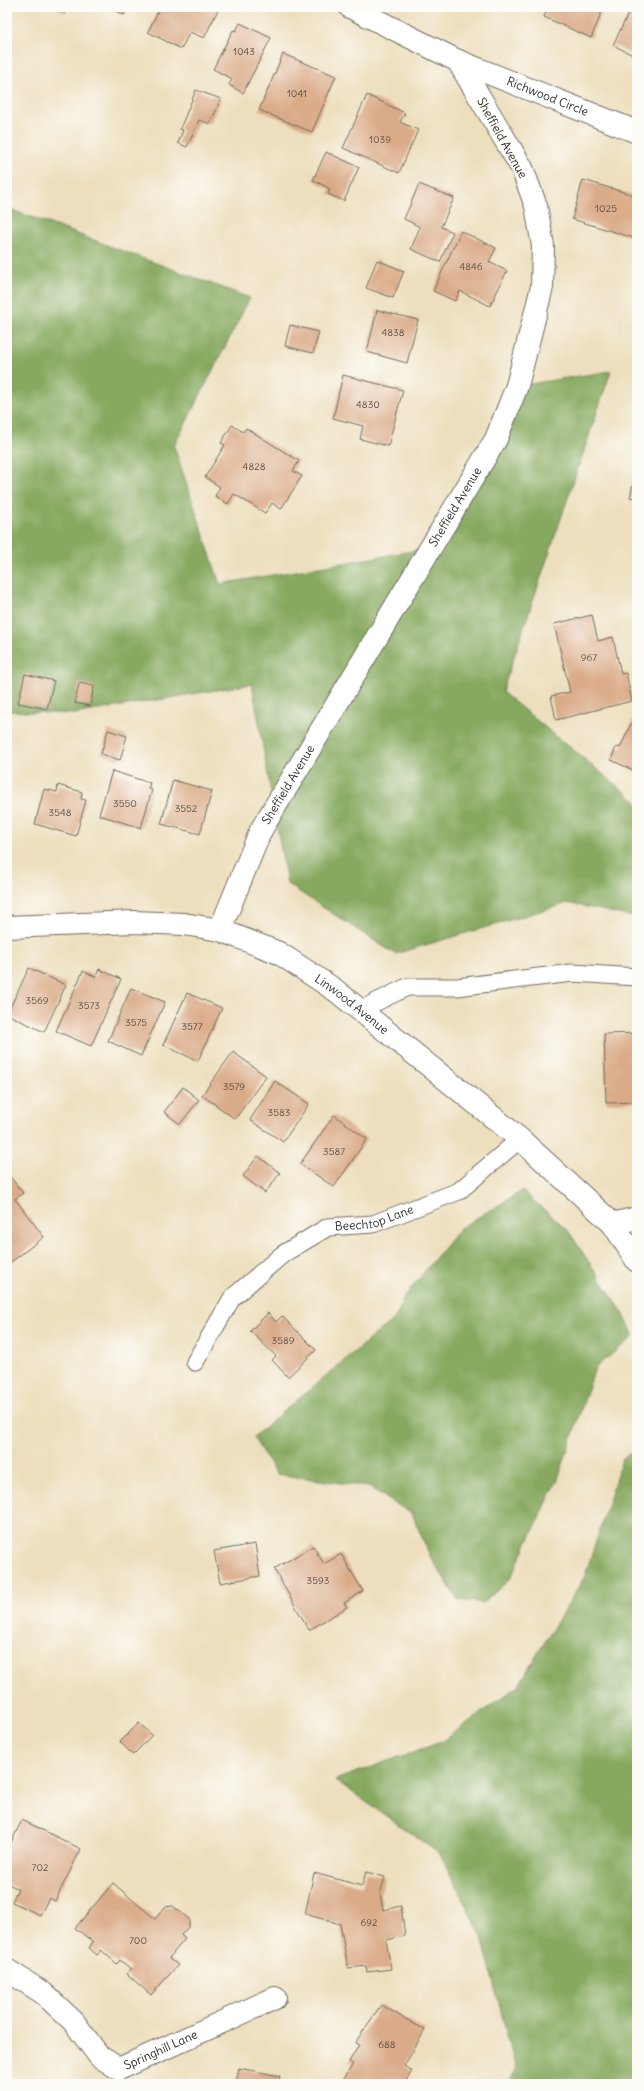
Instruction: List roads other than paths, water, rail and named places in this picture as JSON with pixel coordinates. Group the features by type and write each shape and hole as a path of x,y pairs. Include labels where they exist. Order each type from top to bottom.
{"street":[{"name":"Richwood Circle","path":"350,7 458,61 637,132"},
{"name":"Sheffield Avenue","path":"220,930 261,830 496,439 517,386 542,287 543,246 536,206 522,168 458,61"},
{"name":"Linwood Avenue","path":"7,927 134,922 184,924 220,930 279,953 311,973 360,1010 520,1139 613,1224"},
{"path":"613,1224 637,1218"},
{"path":"613,1224 637,1236"},
{"path":"613,1224 637,1261"},
{"name":"Springhill Lane","path":"7,1970 43,1993 74,2022 99,2056 119,2069 275,1998"}],"lane":[{"path":"360,1010 407,988 457,987 572,973 637,976"},
{"name":"Beechtop Lane","path":"195,1362 232,1298 283,1254 328,1227 374,1224 458,1191 520,1139"}]}
